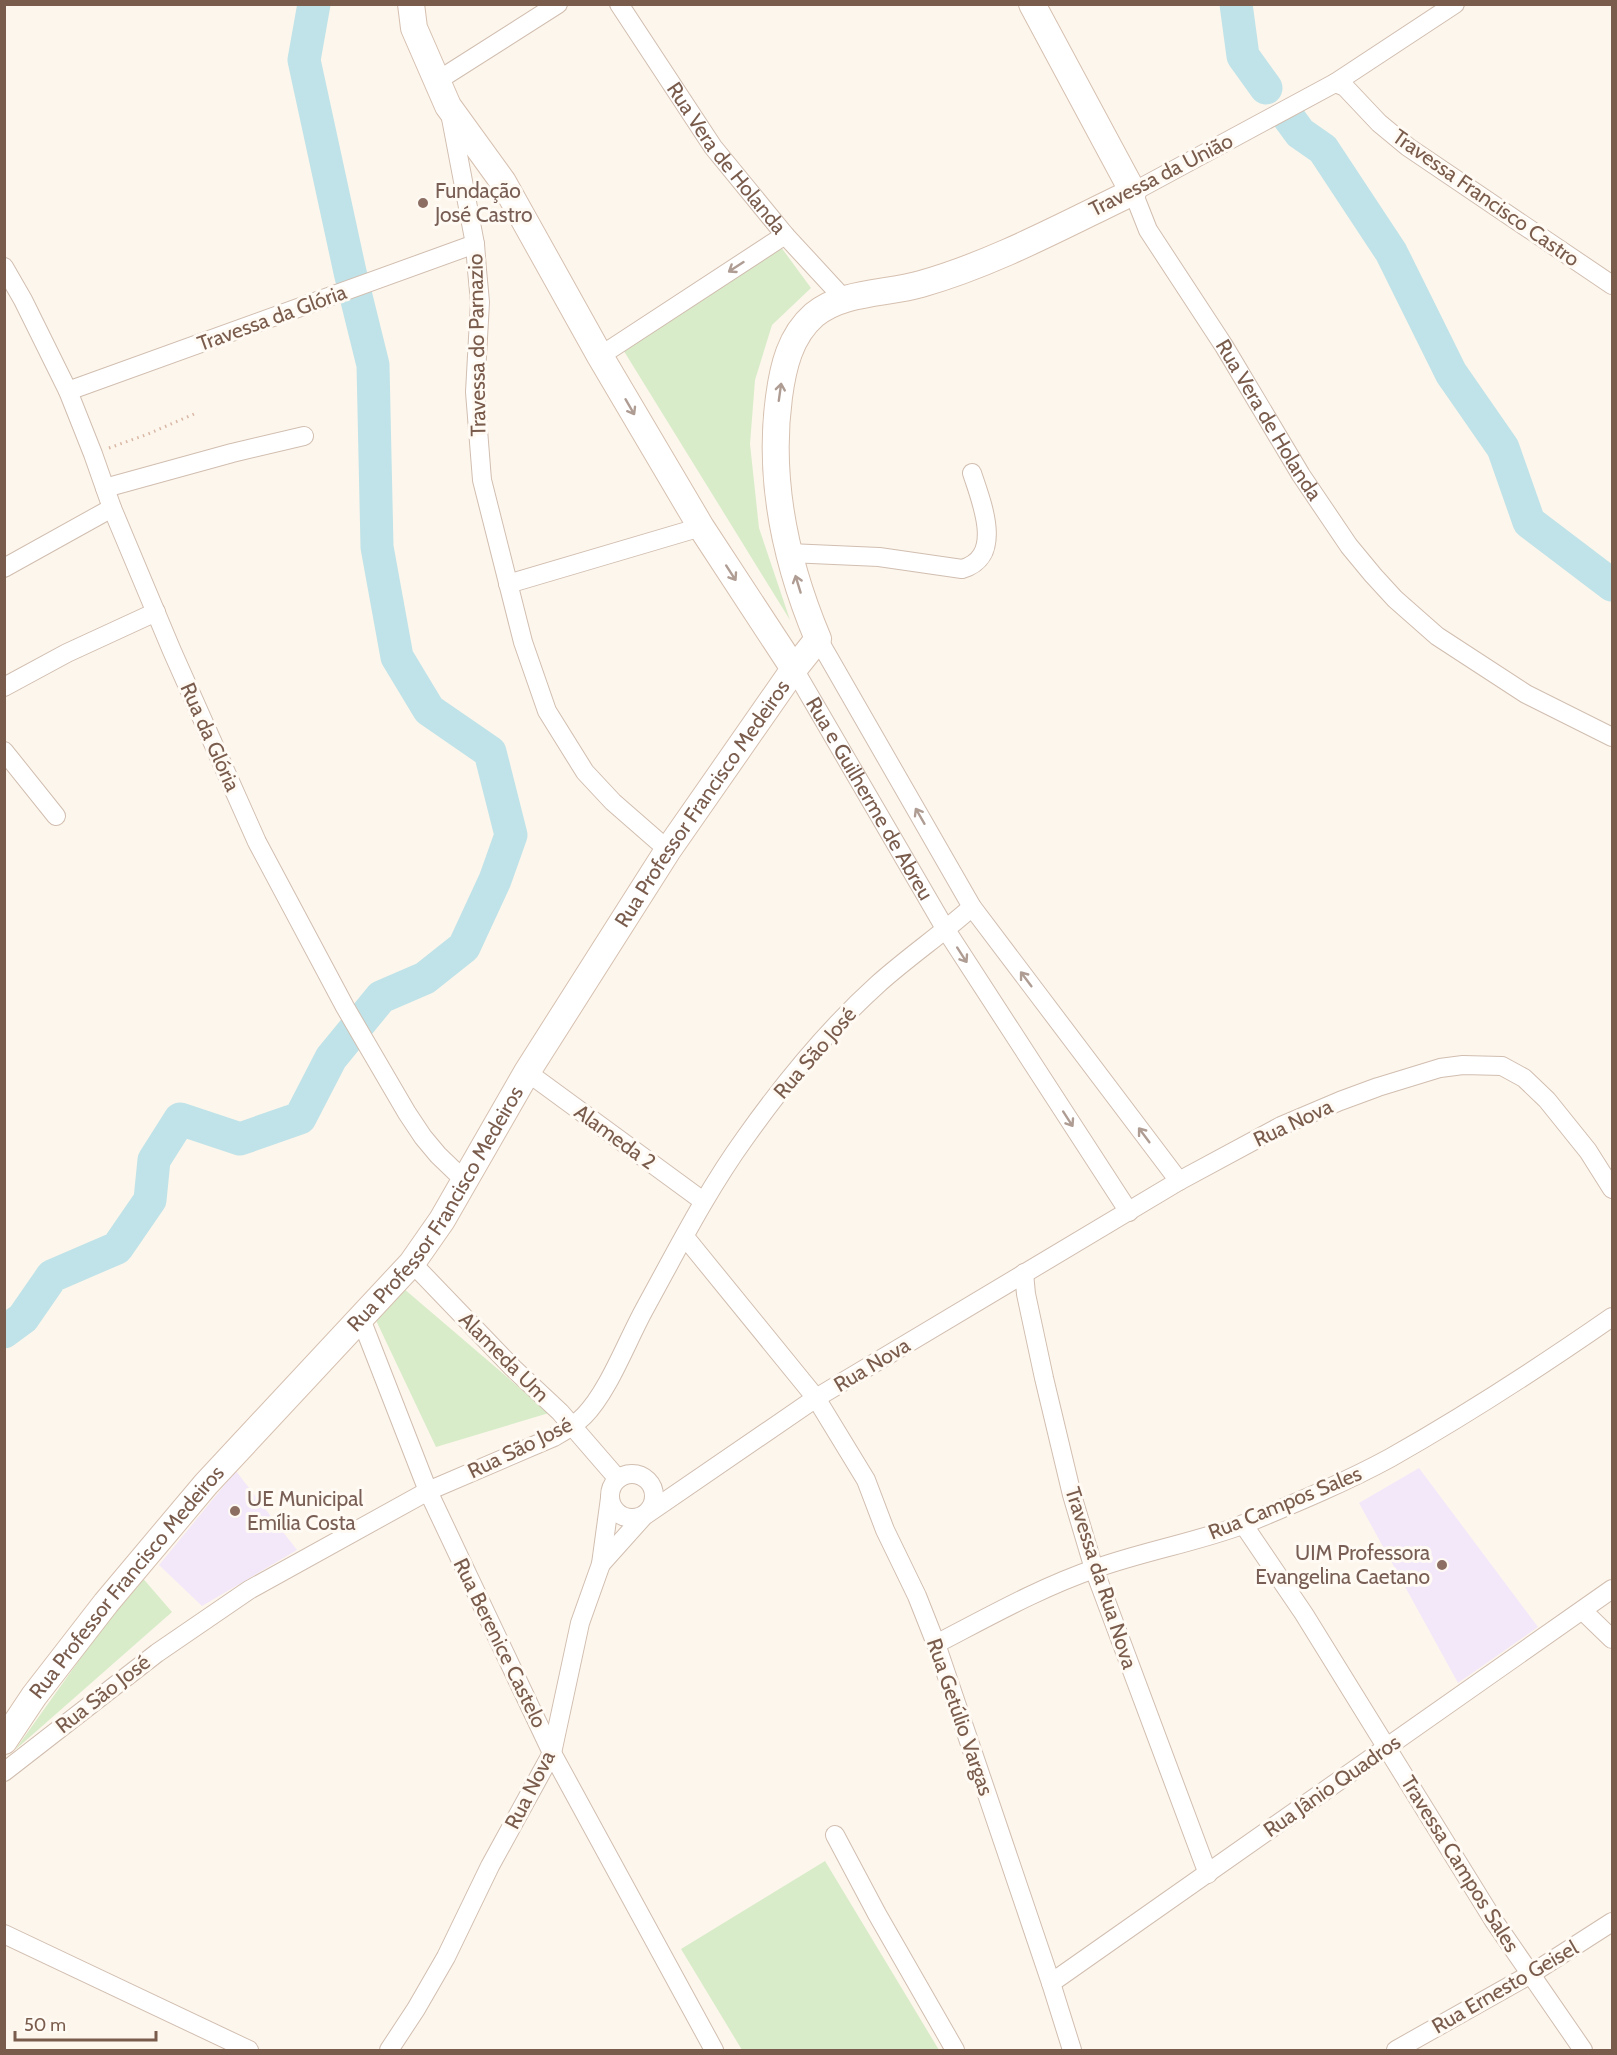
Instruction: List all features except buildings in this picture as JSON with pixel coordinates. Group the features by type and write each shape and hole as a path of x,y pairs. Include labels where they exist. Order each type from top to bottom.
{"street":[{"name":"Rua e Guilherme de Abreu","path":"411,4 414,28 448,105 503,182 600,356 701,527 794,669 946,930 1129,1212"},
{"path":"438,81 558,4"},
{"name":"Rua Vera de Holanda","path":"619,4 713,147 785,235 845,300"},
{"name":"Rua Vera de Holanda","path":"1032,4 1133,192 1148,230 1224,346 1306,484 1349,546 1395,599 1437,636 1526,694 1612,737"},
{"name":"Travessa da União","path":"845,300 921,284 996,258 1133,192 1335,83 1455,4"},
{"name":"Travessa Francisco Castro","path":"1335,83 1345,87 1379,123 1408,147 1612,285"},
{"name":"Travessa do Parnazio","path":"448,105 475,244 480,302 474,392 482,480 523,642 547,711 585,772 613,802 668,850"},
{"path":"600,356 785,235"},
{"name":"Travessa da Glória","path":"68,391 475,244"},
{"name":"Rua da Glória","path":"4,267 68,391 112,508 257,842 345,1007 423,1137 465,1181"},
{"name":"Rua e Guilherme de Abreu","path":"845,300 830,305 814,315 799,331 789,350 782,372 776,416 774,464 789,553 806,610 818,639 972,907 1179,1182"},
{"path":"105,488 304,436"},
{"path":"789,553 879,557 962,569 972,566 977,562 988,539 983,507 972,472"},
{"path":"4,568 112,508"},
{"path":"508,584 701,527"},
{"path":"4,687 67,653 156,612"},
{"name":"Rua Professor Francisco Medeiros","path":"4,1741 34,1696 106,1603 190,1502 412,1263 465,1181 527,1072 668,850 794,669 818,639"},
{"path":"4,751 56,816"},
{"name":"Rua São José","path":"4,1772 157,1653 249,1590 428,1491 554,1437 585,1415 601,1391 703,1201 751,1130 814,1049 908,958 972,907"},
{"name":"Rua Nova","path":"389,2050 446,1957 490,1866 552,1753 580,1623 601,1564 644,1516 678,1492 816,1398 1179,1182 1281,1126 1340,1101 1440,1068 1485,1064 1502,1066 1524,1078 1547,1100 1588,1150 1612,1187"},
{"name":"Alameda 2","path":"527,1072 703,1201"},
{"path":"685,1237 816,1398"},
{"name":"Alameda Um","path":"412,1263 513,1368 544,1395 618,1479"},
{"name":"Travessa da Rua Nova","path":"1024,1273 1026,1294 1044,1378 1072,1495 1094,1569 1208,1874"},
{"name":"Rua Campos Sales","path":"936,1644 1026,1598 1094,1569 1243,1524 1332,1486 1387,1459 1481,1404 1612,1317"},
{"name":"Rua Berenice Castelo","path":"361,1319 428,1491 552,1753 714,2050"},
{"name":"Rua Getúlio Vargas","path":"816,1398 866,1480 885,1530 917,1596 936,1644 1072,2050"},
{"path":"601,1564 610,1491 618,1479 631,1474 678,1492"},
{"path":"610,1498 615,1511 621,1515 628,1518 644,1516 654,1498 653,1491 645,1479"},
{"name":"Travessa Campos Sales","path":"1243,1524 1304,1614 1463,1873 1583,2050"},
{"name":"Rua Jânio Quadros","path":"1051,1983 1612,1589"},
{"path":"1583,1611 1612,1639"},
{"path":"835,1835 954,2050"},
{"name":"Rua Ernesto Geisel","path":"1396,2050 1531,1974 1612,1922"},
{"path":"4,1934 249,2050"}],"path":[{"path":"93,454 194,414"}],"shaded area":[{"name":"UIM Professora Evangelina Caetano","path":"1419,1468 1538,1627 1458,1683 1359,1503"},
{"name":"UE Municipal Emília Costa","path":"236,1471 297,1550 202,1606 159,1565"}],"green space":[{"path":"778,243 811,288 772,325 755,380 750,444 759,528 790,620 622,348"},
{"path":"403,1288 549,1413 436,1447 373,1314"},
{"path":"140,1575 172,1612 15,1750"},
{"path":"825,1861 939,2050 742,2050 681,1949"}],"waterway":[{"path":"4,1332 23,1318 52,1276 117,1248 150,1200 154,1160 180,1119 240,1139 300,1118 331,1058 381,997 425,978 464,947 495,880 511,835 490,752 429,710 397,657 377,547 373,365 350,272 304,60 314,4"},
{"path":"1236,4 1243,56 1266,88"},
{"path":"1289,118 1300,133 1323,149 1391,252 1451,373 1503,448 1529,522 1612,585"}],"place":[{"name":"Fundação José Castro","path":"423,203"},
{"name":"UE Municipal Emília Costa","path":"235,1511"},
{"name":"UIM Professora Evangelina Caetano","path":"1442,1565"}]}
